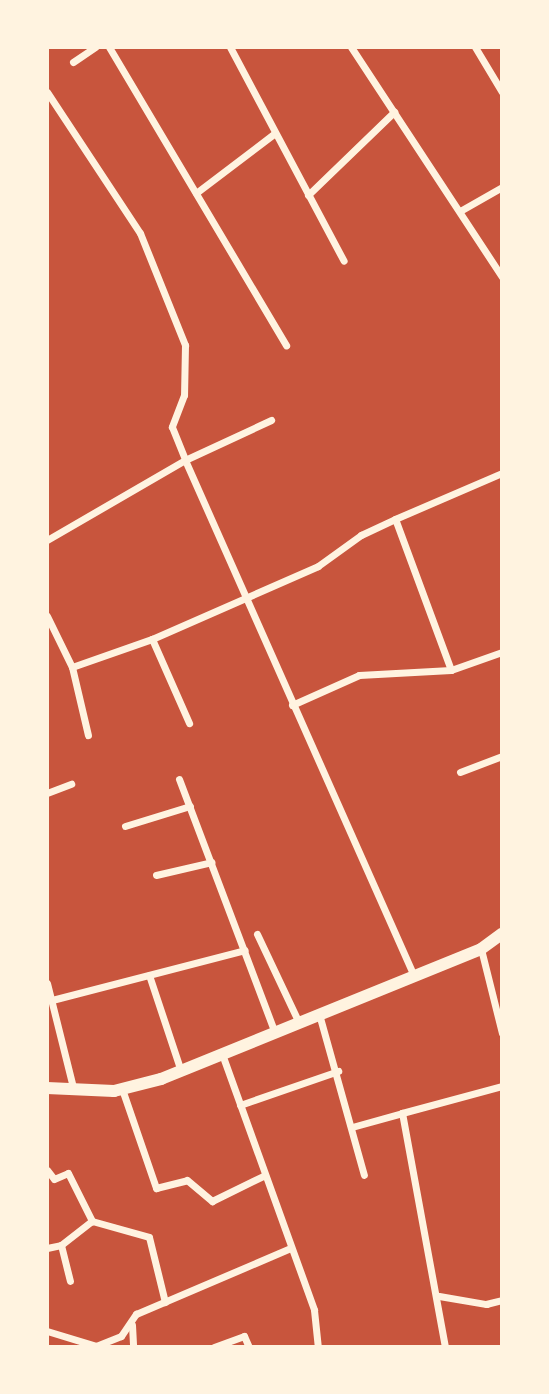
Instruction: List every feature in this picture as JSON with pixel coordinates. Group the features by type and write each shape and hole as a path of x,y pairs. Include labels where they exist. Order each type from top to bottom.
{"main road":[{"path":"47,1088 74,1091 122,1089 181,1071 481,949 502,934"}],"street":[{"path":"73,61 95,47"},
{"path":"110,47 286,345"},
{"path":"230,47 344,261"},
{"path":"351,47 502,277"},
{"path":"475,47 502,92"},
{"path":"47,92 140,233 185,345 184,395 172,427 292,705 414,976"},
{"path":"308,194 394,112"},
{"path":"196,193 275,133"},
{"path":"460,211 502,187"},
{"path":"47,540 185,460 271,420"},
{"path":"72,667 152,639 318,566 361,535 502,473"},
{"path":"395,519 451,670"},
{"path":"47,616 72,667 88,735"},
{"path":"152,639 189,723"},
{"path":"292,705 359,675 451,670 502,652"},
{"path":"460,772 502,756"},
{"path":"180,779 275,1033"},
{"path":"47,793 71,784"},
{"path":"125,826 190,806"},
{"path":"156,875 212,862"},
{"path":"257,934 299,1023"},
{"path":"481,949 502,1033"},
{"path":"52,1000 245,950"},
{"path":"149,975 181,1071"},
{"path":"47,983 74,1091"},
{"path":"319,1014 338,1071 364,1175"},
{"path":"222,1054 314,1310 318,1347"},
{"path":"240,1105 338,1071"},
{"path":"352,1127 502,1086"},
{"path":"122,1089 156,1188 187,1180 212,1201 265,1175"},
{"path":"402,1113 439,1296 445,1347"},
{"path":"47,1170 54,1179 68,1173 92,1221 149,1237 165,1302"},
{"path":"47,1248 61,1245 92,1221"},
{"path":"61,1245 71,1281"},
{"path":"47,1331 96,1346 121,1336 136,1314 291,1248"},
{"path":"439,1296 486,1304 502,1300"},
{"path":"131,1324 133,1347"},
{"path":"214,1347 244,1336 249,1347"}]}
